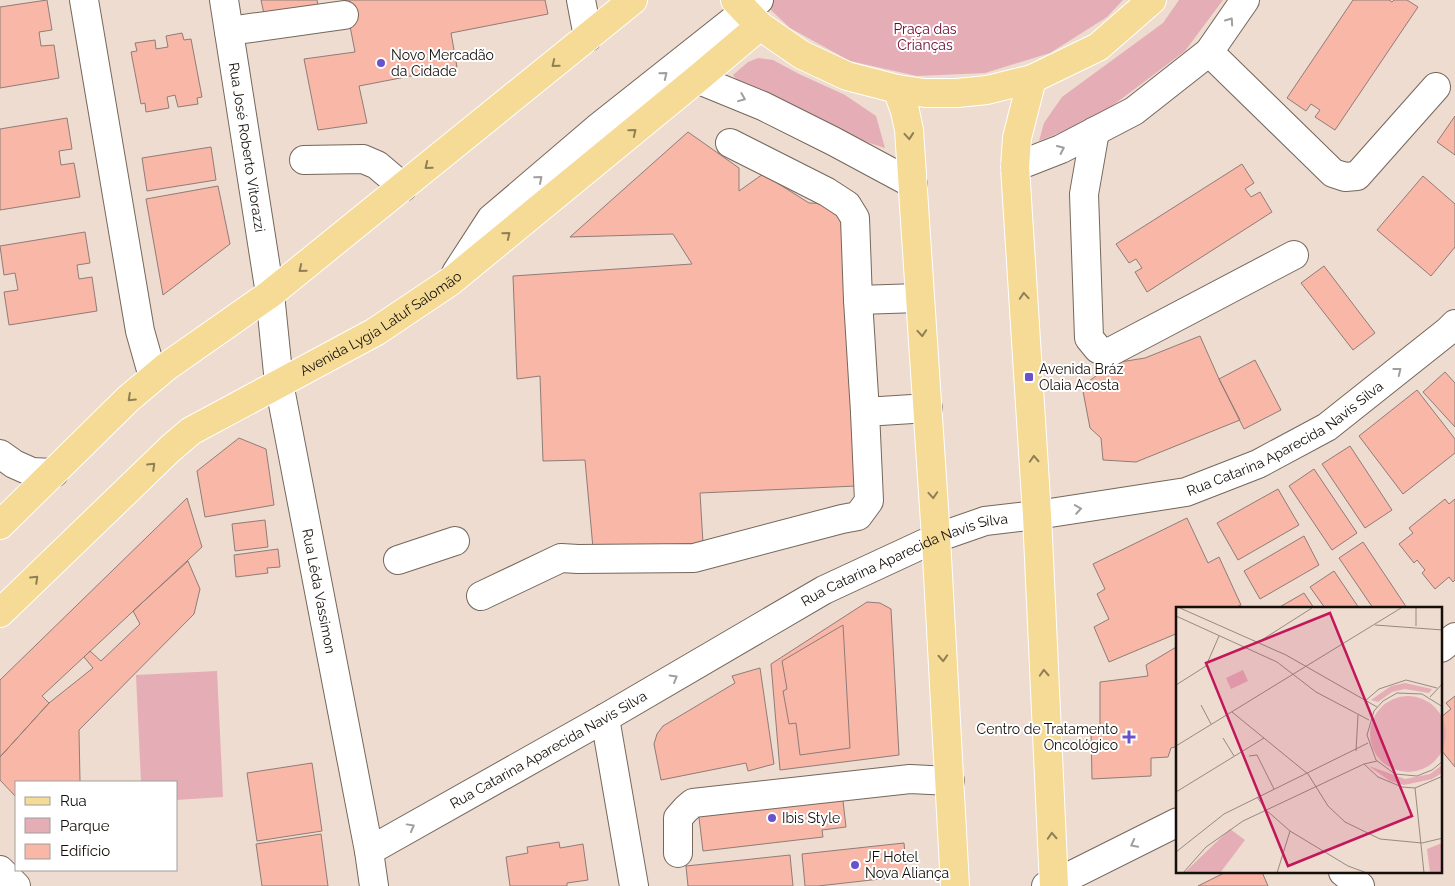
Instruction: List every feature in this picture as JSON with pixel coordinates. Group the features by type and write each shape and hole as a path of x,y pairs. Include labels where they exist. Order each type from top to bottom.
{"main road":[{"path":"750,9 802,55 848,76 897,89 925,93 957,93 987,90 1032,79 1098,47 1152,0"},
{"path":"1,520 54,473 153,377 270,294 632,1"},
{"name":"Avenida Lygia Latuf Salomão","path":"0,613 191,431 375,332 451,281 697,79 750,9"},
{"path":"1032,79 1017,138 1016,167 1037,515 1052,885"},
{"path":"897,89 909,130 936,538 955,886"}],"street":[{"path":"84,0 140,331 153,377"},
{"name":"Rua José Roberto Vitorazzi","path":"224,0 270,294"},
{"path":"581,0 588,37"},
{"path":"1016,167 1061,149 1134,111 1209,52 1245,0"},
{"path":"451,281 491,219 600,126 750,9"},
{"path":"229,31 344,15"},
{"path":"1209,52 1333,173 1345,177 1357,176 1436,87"},
{"path":"697,79 763,106 912,184"},
{"path":"1095,131 1084,194 1090,338 1098,349 1108,353 1294,256"},
{"path":"481,596 561,558 694,558 858,516 869,501 855,218 847,205 828,192 730,143"},
{"path":"304,160 363,159 377,164 403,186"},
{"name":"Rua Lêda Vassimon","path":"270,294 279,384 369,851 374,886"},
{"path":"858,300 919,298"},
{"name":"Rua Catarina Aparecida Navis Silva","path":"369,851 605,718 824,590 936,538 984,522 1186,492 1258,464 1327,427 1455,324"},
{"path":"865,412 928,408"},
{"path":"0,454 14,464 32,472 54,473"},
{"path":"398,560 455,541"},
{"path":"1442,647 1455,637"},
{"path":"605,718 634,886"},
{"path":"678,852 678,818 693,803 910,779 950,781"},
{"path":"1052,885 1176,823"},
{"path":"0,870 16,886"},
{"path":"1345,874 1360,886"}],"green space":[{"name":"Praça das Crianças","path":"760,0 1123,0 1107,17 1050,53 985,73 917,76 850,61 790,28"},
{"path":"1179,0 1223,0 1185,51 1112,106 1069,129 1039,141 1044,123 1062,97 1163,23"},
{"path":"758,58 773,60 845,95 876,116 885,148 829,130 745,91 733,75 748,62"},
{"path":"217,671 223,797 178,800 178,781 141,781 136,675"}],"building":[{"path":"47,0 52,30 39,32 41,46 54,45 59,78 0,88 0,7"},
{"path":"261,0 317,0 318,5 264,14"},
{"name":"Novo Mercadão da Cidade","path":"345,0 545,0 548,14 451,33 457,67 359,86 367,123 318,130 304,59 355,52"},
{"path":"1353,0 1389,0 1392,2 1394,0 1407,0 1418,7 1335,130 1315,117 1320,110 1311,104 1306,111 1287,98"},
{"path":"182,33 184,40 191,39 202,97 197,98 198,104 178,107 175,95 167,97 169,108 146,112 145,103 141,104 131,52 137,51 135,43 155,40 156,49 168,47 166,36"},
{"path":"1455,116 1455,155 1437,142"},
{"path":"67,118 72,149 59,151 61,165 74,163 80,197 0,210 0,129"},
{"path":"688,132 739,168 739,191 763,174 809,203 840,204 856,486 700,493 703,543 593,548 585,460 543,461 540,376 517,379 513,276 692,264 673,234 570,237"},
{"path":"211,147 216,180 147,191 142,158"},
{"path":"1242,164 1254,183 1245,189 1251,197 1260,192 1272,212 1147,292 1135,272 1142,268 1136,259 1129,263 1116,244"},
{"path":"1423,176 1455,204 1455,247 1431,276 1377,230"},
{"path":"218,186 230,244 163,295 146,199"},
{"path":"85,232 90,263 77,265 79,279 92,277 97,311 9,325 4,292 18,290 15,273 4,275 0,246"},
{"path":"1324,266 1375,333 1353,350 1301,283"},
{"path":"1200,336 1240,420 1136,462 1103,460 1101,438 1090,428 1082,386 1114,363 1145,358"},
{"path":"1255,360 1281,410 1244,429 1219,379"},
{"path":"1445,372 1455,383 1455,427 1423,392"},
{"path":"1417,390 1455,439 1455,453 1403,494 1359,436"},
{"path":"239,438 266,449 274,505 205,517 197,471"},
{"path":"1350,446 1392,510 1365,528 1322,464"},
{"path":"1314,469 1357,533 1332,550 1289,486"},
{"path":"1278,489 1299,525 1238,560 1217,523"},
{"path":"187,498 202,547 42,696 49,703 0,757 0,680"},
{"path":"1445,499 1449,504 1455,499 1455,580 1453,582 1449,577 1435,589 1422,573 1425,570 1417,560 1414,563 1399,544 1413,533 1409,528"},
{"path":"1187,518 1208,563 1219,557 1241,605 1236,607 1176,607 1176,634 1109,662 1094,627 1109,619 1097,594 1105,589 1093,564"},
{"path":"265,520 268,547 235,551 232,524"},
{"path":"1304,536 1319,565 1260,599 1244,571"},
{"path":"1363,542 1406,607 1372,607 1339,558"},
{"path":"278,549 280,567 267,568 268,573 236,577 234,555"},
{"path":"188,561 200,589 194,614 79,730 80,781 15,781 15,796 0,780 0,757 49,703 93,668 84,657 90,651 101,661 140,624 133,611"},
{"path":"1334,571 1358,607 1324,607 1310,587"},
{"path":"1304,593 1313,607 1280,607"},
{"path":"867,602 880,603 891,609 899,755 780,770 771,664"},
{"path":"843,625 850,748 800,755 796,723 789,724 783,691 787,689 782,661"},
{"path":"1176,647 1176,747 1171,748 1168,757 1151,758 1151,776 1092,779 1091,728 1100,729 1100,682 1148,676 1146,665"},
{"path":"760,668 774,764 748,771 746,763 661,780 654,744 657,734 663,726 735,683 732,676"},
{"path":"1455,696 1455,767 1442,751 1442,716 1451,709 1446,703"},
{"path":"312,763 322,831 257,841 247,773"},
{"name":"Ibis Style","path":"842,792 846,827 822,830 823,837 703,851 698,809"},
{"path":"321,834 328,886 262,886 256,844"},
{"path":"559,842 560,848 583,844 588,880 567,883 567,886 510,886 506,857 528,853 527,847"},
{"name":"JF Hotel Nova Aliança","path":"904,843 907,876 805,886 802,854"},
{"path":"790,855 793,886 688,886 686,866"},
{"path":"1222,874 1263,874 1268,886 1198,886"}],"place":[{"name":"Novo Mercadão da Cidade","path":"381,63"},
{"name":"Avenida Bráz Olaia Acosta","path":"1029,377"},
{"name":"Centro de Tratamento Oncológico","path":"1129,737"},
{"name":"Ibis Style","path":"772,818"},
{"name":"JF Hotel Nova Aliança","path":"855,865"}]}
